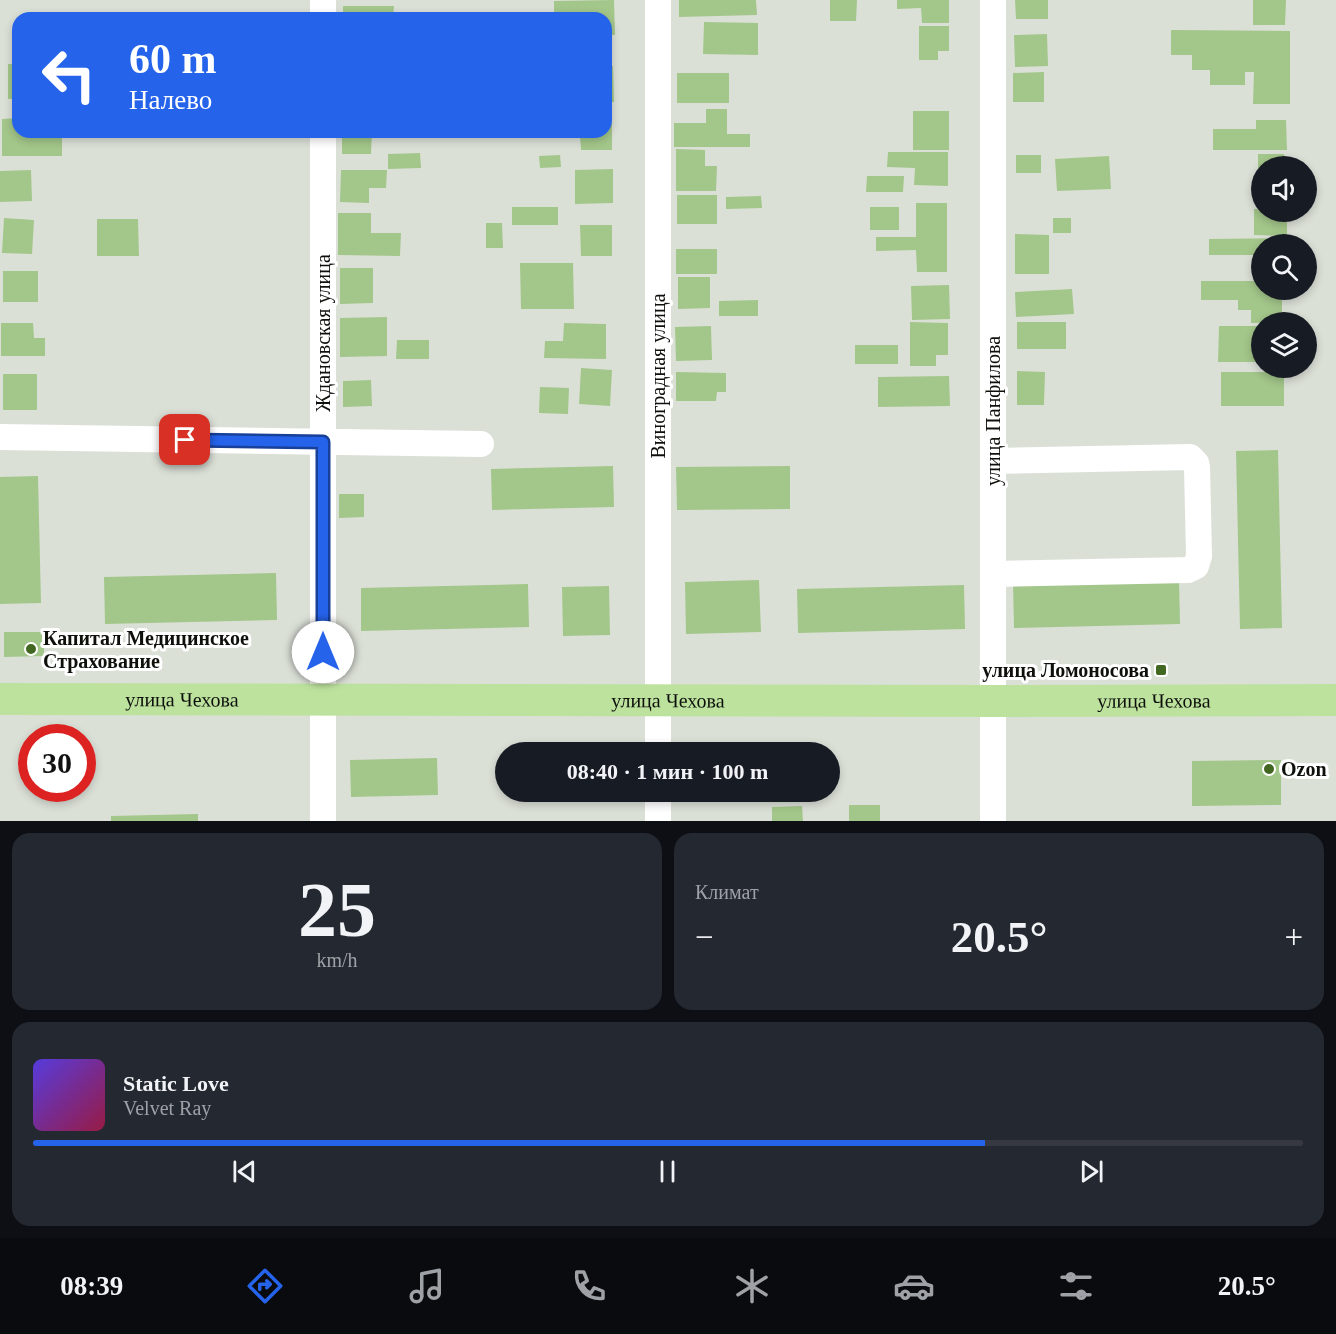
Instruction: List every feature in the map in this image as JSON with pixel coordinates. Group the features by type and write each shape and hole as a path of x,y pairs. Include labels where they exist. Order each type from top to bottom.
{"main road":[{"name":"улица Чехова","path":"0,699 1336,700"}],"street":[{"name":"Виноградная улица","path":"658,0 658,742"},
{"name":"улица Панфилова","path":"993,0 993,821"},
{"name":"Ждановская улица","path":"323,138 323,821"},
{"path":"0,437 481,444"},
{"path":"993,461 1190,457 1197,467 1199,556 1196,566 1188,570 993,574"},
{"path":"658,802 658,821"}],"building":[{"path":"614,0 615,35 612,35 612,12 554,12 554,1"},
{"path":"679,0 756,0 757,15 679,17"},
{"path":"830,0 857,0 856,21 830,21"},
{"path":"897,0 949,0 949,23 922,23 921,8 897,9"},
{"path":"1015,0 1048,0 1048,19 1016,19"},
{"path":"1253,0 1286,0 1285,25 1253,25"},
{"path":"343,6 394,6 394,12 343,12"},
{"path":"704,22 758,23 758,55 703,54"},
{"path":"919,26 949,26 949,51 938,51 938,60 919,60"},
{"path":"1171,30 1290,31 1290,104 1253,104 1254,72 1245,72 1245,85 1210,85 1210,70 1192,70 1192,55 1171,55"},
{"path":"1047,34 1048,66 1015,67 1014,35"},
{"path":"8,64 12,64 12,99 8,99"},
{"path":"612,66 613,66 614,102 612,102"},
{"path":"1044,72 1044,102 1013,102 1013,73"},
{"path":"677,73 729,73 729,103 677,103"},
{"path":"706,109 727,109 727,134 750,134 750,147 674,147 674,123 706,123"},
{"path":"913,111 949,111 949,150 913,150"},
{"path":"12,118 12,138 62,138 62,156 2,156 2,119"},
{"path":"1256,120 1286,120 1287,150 1213,150 1213,129 1256,129"},
{"path":"342,138 372,138 371,154 342,154"},
{"path":"580,138 612,138 612,150 581,150"},
{"path":"676,149 705,150 705,166 717,166 716,191 676,191"},
{"path":"888,152 948,152 948,186 914,185 915,168 887,167"},
{"path":"420,153 421,168 388,169 388,154"},
{"path":"1258,154 1284,154 1284,156 1258,156"},
{"path":"560,155 561,167 540,168 539,156"},
{"path":"1016,155 1041,155 1041,173 1016,173"},
{"path":"1109,156 1111,189 1057,191 1055,159"},
{"path":"613,169 613,203 575,204 575,170"},
{"path":"31,170 32,201 0,202 0,171"},
{"path":"341,170 387,170 386,188 369,188 369,203 340,202"},
{"path":"867,176 904,176 903,192 866,192"},
{"path":"677,195 717,195 717,224 677,224"},
{"path":"761,196 762,208 726,209 726,197"},
{"path":"916,203 947,203 947,272 917,272 916,250 876,251 876,237 916,237"},
{"path":"512,207 558,207 558,225 512,225"},
{"path":"870,207 899,207 899,230 870,230"},
{"path":"338,213 371,213 371,233 401,233 400,256 338,255"},
{"path":"4,218 34,220 32,254 2,253"},
{"path":"1053,218 1071,218 1071,233 1053,233"},
{"path":"97,219 138,219 139,256 97,256"},
{"path":"1254,222 1287,222 1287,234 1254,234"},
{"path":"486,223 502,223 503,248 486,248"},
{"path":"580,225 612,225 612,256 581,256"},
{"path":"1015,234 1049,235 1049,274 1015,274"},
{"path":"1251,238 1251,255 1209,255 1209,239"},
{"path":"676,249 717,249 717,274 676,274"},
{"path":"520,263 573,263 574,309 521,309"},
{"path":"340,268 373,268 373,303 340,304"},
{"path":"3,271 38,271 38,302 3,302"},
{"path":"678,277 710,277 710,308 678,309"},
{"path":"1201,281 1251,281 1251,300 1282,300 1282,312 1238,310 1238,300 1201,300"},
{"path":"949,285 950,319 912,320 911,286"},
{"path":"1072,289 1074,314 1016,317 1015,292"},
{"path":"758,300 758,316 719,316 719,301"},
{"path":"387,317 387,356 340,357 340,318"},
{"path":"910,322 948,323 948,355 936,355 936,366 910,366"},
{"path":"1017,322 1066,322 1066,349 1017,349"},
{"path":"1,323 33,323 34,338 45,338 45,356 1,356"},
{"path":"564,323 606,324 606,359 544,358 545,341 563,341"},
{"path":"711,326 712,360 676,361 675,327"},
{"path":"1219,326 1251,326 1251,362 1218,362"},
{"path":"397,340 429,340 429,359 396,359"},
{"path":"855,345 898,345 898,364 855,364"},
{"path":"581,368 612,370 610,406 579,404"},
{"path":"1017,371 1045,372 1044,405 1017,405"},
{"path":"676,372 726,373 726,392 717,392 716,401 676,401"},
{"path":"1221,372 1251,372 1251,378 1284,378 1284,406 1221,406"},
{"path":"3,374 37,374 37,410 3,410"},
{"path":"949,376 950,406 878,407 878,377"},
{"path":"371,380 372,406 343,407 343,381"},
{"path":"540,387 569,388 568,414 539,413"},
{"path":"1278,450 1282,628 1240,629 1236,451"},
{"path":"613,466 614,507 492,510 491,469"},
{"path":"790,466 790,509 677,510 676,467"},
{"path":"38,476 41,603 0,604 0,477"},
{"path":"339,494 364,494 364,517 339,518"},
{"path":"276,573 277,620 105,624 104,577"},
{"path":"1179,579 1180,624 1014,628 1013,582"},
{"path":"759,580 761,632 686,634 685,582"},
{"path":"528,584 529,627 361,631 361,588"},
{"path":"964,585 965,629 798,633 797,589"},
{"path":"609,586 610,635 563,636 562,587"},
{"path":"4,632 44,632 44,656 4,657"},
{"path":"437,758 438,795 351,797 350,760"},
{"path":"1281,760 1281,805 1192,806 1192,761"},
{"path":"849,805 880,805 880,821 849,821"},
{"path":"802,806 803,821 772,821 772,807"},
{"path":"198,814 198,821 111,821 111,816"}],"place":[{"name":"Капитал Медицинское Страхование","path":"31,649"},
{"name":"улица Ломоносова","path":"1161,670"},
{"name":"Ozon","path":"1269,769"}],"route":[{"path":"185,440 323,442 323,652"}]}
